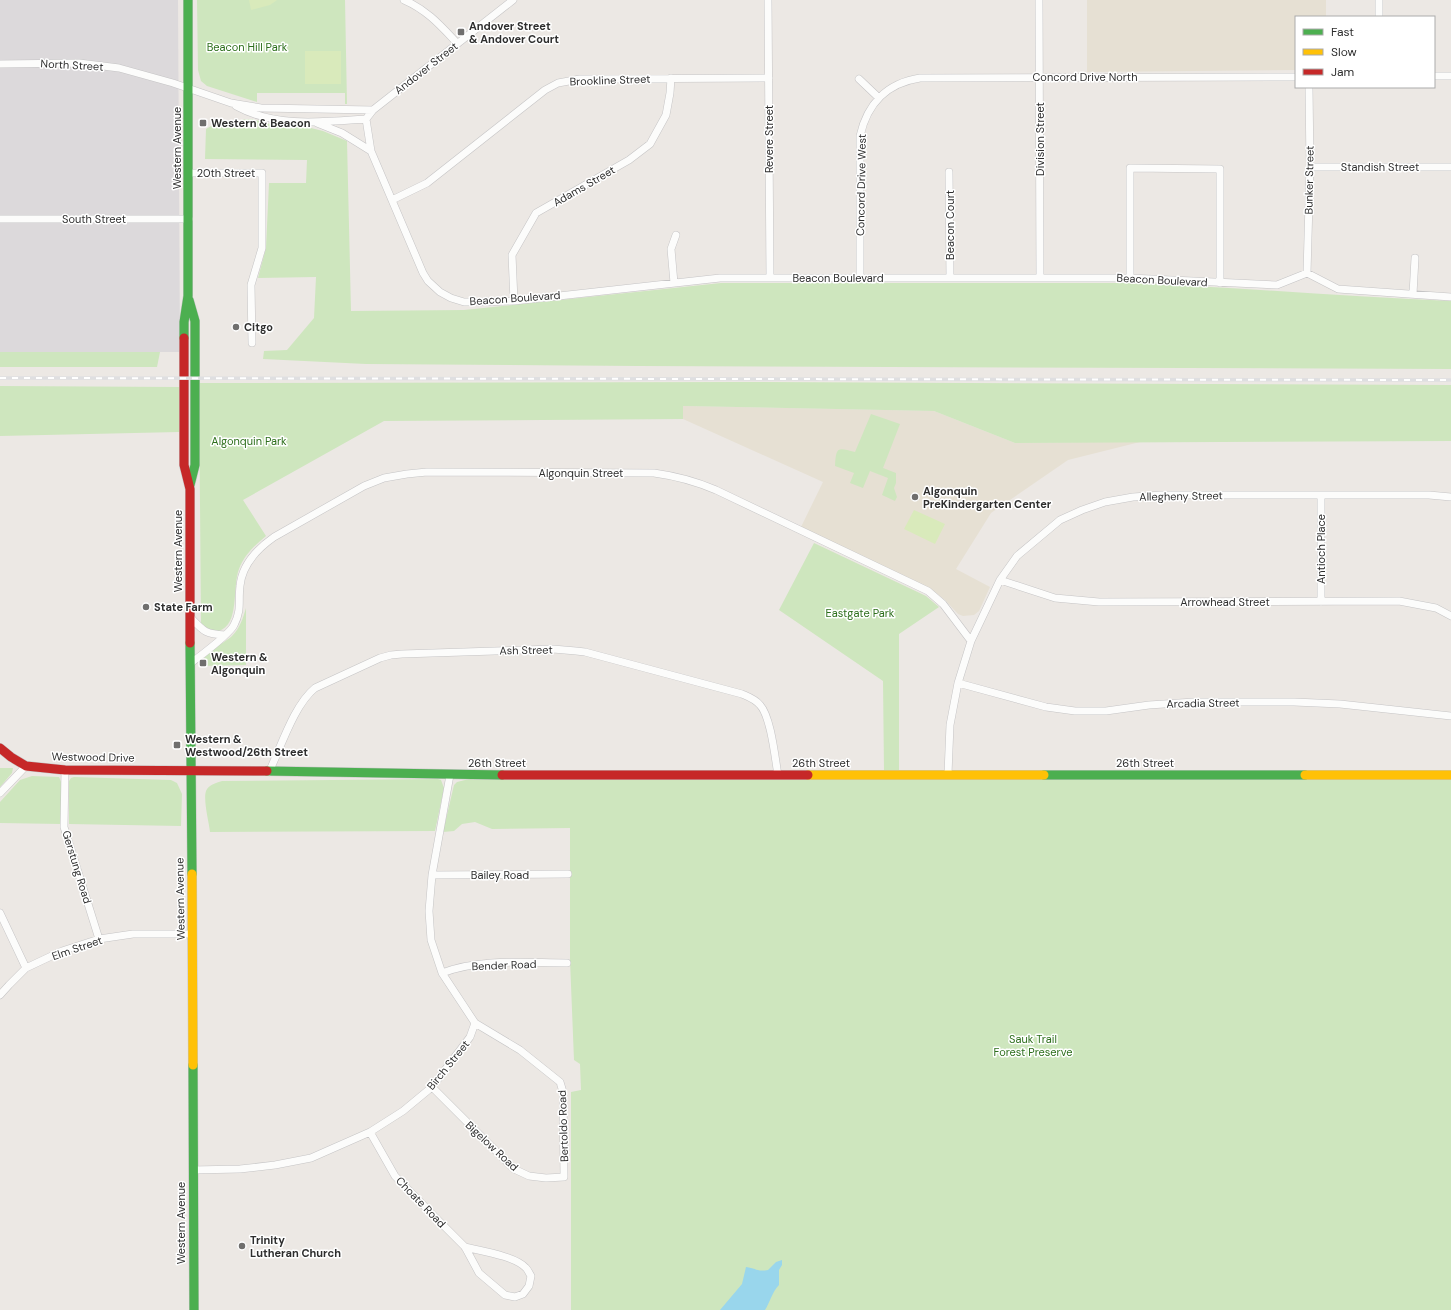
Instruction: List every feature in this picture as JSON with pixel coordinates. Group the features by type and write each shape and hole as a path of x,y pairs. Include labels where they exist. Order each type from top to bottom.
{"street":[{"name":"Western Avenue","path":"188,0 188,296 195,321 195,465 190,488 194,1310"},
{"path":"404,0 415,5 431,16 457,43"},
{"name":"Andover Street","path":"366,119 373,110 513,0"},
{"name":"Revere Street","path":"768,0 770,278"},
{"name":"Division Street","path":"1039,0 1040,278"},
{"path":"1379,0 1379,16"},
{"name":"North Street","path":"0,64 79,63 112,67 173,83 189,89"},
{"path":"1435,76 1451,76"},
{"name":"Concord Drive North","path":"879,98 895,85 911,79 920,78 1295,77"},
{"name":"Adams Street","path":"514,300 512,255 536,213 629,160 650,144 666,115 671,78"},
{"name":"Brookline Street","path":"392,200 427,183 545,90 558,83 580,79 769,78"},
{"path":"859,78 879,98"},
{"name":"Bunker Street","path":"1307,273 1310,167 1309,88"},
{"path":"189,89 231,103 261,108 373,110"},
{"name":"Concord Drive West","path":"860,278 860,136 865,116 879,98"},
{"path":"231,103 247,112 285,122 317,123 366,119 371,151"},
{"path":"317,123 342,133 371,151"},
{"name":"Beacon Boulevard","path":"371,151 423,273 428,281 440,292 464,302 514,300 720,278 1130,278 1277,285 1307,273"},
{"name":"Standish Street","path":"1310,167 1451,166"},
{"path":"1130,278 1130,168 1220,169 1220,283"},
{"name":"Beacon Court","path":"950,172 950,278"},
{"name":"20th Street","path":"189,173 262,173 262,248 251,285 252,343"},
{"name":"South Street","path":"0,219 189,219"},
{"path":"674,283 671,249 676,235"},
{"path":"1413,294 1415,258"},
{"path":"1307,273 1338,289 1451,296"},
{"name":"Algonquin Street","path":"191,664 234,627 240,612 240,585 244,572 251,558 260,547 274,537 364,486 384,478 427,472 646,473 675,476 696,481 928,592 943,604 971,641"},
{"name":"Allegheny Street","path":"948,774 950,724 958,683 971,641 1000,580 1017,556 1060,520 1105,502 1134,497 1161,495 1428,495 1451,497"},
{"name":"Antioch Place","path":"1321,496 1321,602"},
{"name":"Arrowhead Street","path":"1000,580 1055,598 1099,602 1399,601 1436,608 1451,616"},
{"path":"191,618 202,629 210,634 225,635"},
{"name":"Ash Street","path":"269,772 299,705 307,694 315,688 373,662 391,655 402,654 553,649 585,652 753,698 761,706 766,715 778,775"},
{"name":"Arcadia Street","path":"958,683 1046,707 1075,712 1194,702 1294,702 1340,704 1451,716"},
{"name":"Westwood Drive","path":"0,748 26,766 65,770 191,770"},
{"path":"0,793 26,766"},
{"name":"Gerstung Road","path":"65,770 64,827 99,939"},
{"name":"26th Street","path":"191,770 450,775 1451,775"},
{"path":"450,775 432,875 429,911 431,940 442,973 475,1023"},
{"name":"Bailey Road","path":"432,875 568,874"},
{"path":"0,913 26,968"},
{"name":"Elm Street","path":"0,995 26,968 62,951 99,939 133,934 192,934"},
{"name":"Bender Road","path":"442,973 456,968 479,964 567,963"},
{"name":"Birch Street","path":"193,1170 240,1169 275,1165 311,1158 370,1132 402,1111 432,1087 470,1037 475,1023"},
{"name":"Bertoldo Road","path":"475,1023 520,1050 560,1082 563,1092 564,1177"},
{"name":"Bigelow Road","path":"432,1087 514,1169 529,1176 546,1178 564,1177"},
{"name":"Choate Road","path":"370,1132 395,1176 465,1247 479,1273 505,1295 515,1297 523,1294 529,1286 531,1276 526,1268 518,1262 465,1247"}],"shaded area":[{"path":"0,0 178,0 180,352 0,352"},
{"path":"1087,0 1326,0 1326,16 1295,16 1295,70 1087,72"},
{"name":"Algonquin PreKindergarten Center","path":"683,406 934,411 1015,443 1144,441 1068,460 991,513 956,569 990,587 979,611 974,615 963,616 958,614 945,600 931,589 801,527 823,482 683,419"}],"green space":[{"name":"Beacon Hill Park","path":"197,0 345,0 347,104 345,104 345,93 257,93 257,102 207,86 201,81 198,70"},
{"path":"249,0 277,0 270,5 251,10"},
{"path":"305,51 341,51 341,84 305,84"},
{"path":"251,119 275,125 307,127 323,131 347,141 351,311 464,310 721,283 1132,283 1172,285 1451,301 1451,369 366,364 263,359 264,351 287,350 314,318 316,277 258,278 266,248 269,183 306,183 307,160 205,159 206,129 218,122"},
{"path":"0,352 160,352 157,367 0,367"},
{"name":"Algonquin Park","path":"742,382 1451,385 1451,441 1015,443 934,411 683,406 683,419 384,421 243,500 266,536 250,551 241,564 237,577 233,613 226,627 219,631 212,632 201,624 199,383"},
{"path":"0,386 179,387 179,432 0,436"},
{"path":"871,414 900,424 883,468 896,473 896,483 894,488 897,497 895,501 882,495 888,478 870,471 863,488 850,483 854,473 835,466 836,455 839,450 844,449 855,452"},
{"path":"914,510 945,524 935,544 904,529"},
{"name":"Eastgate Park","path":"814,543 926,596 939,607 899,634 899,771 884,771 883,681 779,610"},
{"path":"246,608 246,665 201,666 209,652 235,633 241,623"},
{"path":"0,768 13,768 12,773 0,787"},
{"path":"32,776 59,777 62,784 61,824 0,823 0,802 20,780"},
{"path":"74,777 171,780 177,783 182,794 181,826 69,824 69,781"},
{"name":"Sauk Trail Forest Preserve","path":"469,779 1451,780 1451,1310 571,1310 571,1092 581,1090 580,1064 574,1060 570,960 570,828 492,829 475,822 462,824 454,831 443,832 454,785 457,782"},
{"path":"441,780 444,788 435,831 210,832 205,795 210,786 222,781"}],"water":[{"path":"782,1260 782,1265 779,1270 779,1285 765,1310 720,1310 742,1284 746,1267 758,1270 768,1270 776,1262"}],"railway":[{"path":"0,378 1451,380"}],"traffic: fast":[{"path":"184,338 184,322 188,296 188,0"},
{"path":"189,300 195,321 195,465 190,485"},
{"path":"190,643 192,874"},
{"path":"267,771 502,775"},
{"path":"1044,775 1305,775"},
{"path":"193,1065 194,1310"}],"traffic: slow":[{"path":"808,775 1044,775"},
{"path":"1305,775 1451,775"},
{"path":"192,874 193,1065"}],"traffic: jam":[{"path":"184,338 184,465 190,489 190,643"},
{"path":"0,748 26,766 65,770 267,771"},
{"path":"502,775 808,775"}],"place":[{"name":"Andover Street & Andover Court","path":"461,32"},
{"name":"Western & Beacon","path":"203,123"},
{"name":"Citgo","path":"236,327"},
{"name":"Algonquin PreKindergarten Center","path":"915,497"},
{"name":"State Farm","path":"146,607"},
{"name":"Western & Algonquin","path":"203,663"},
{"name":"Western & Westwood/26th Street","path":"177,745"},
{"name":"Trinity Lutheran Church","path":"242,1246"}]}
